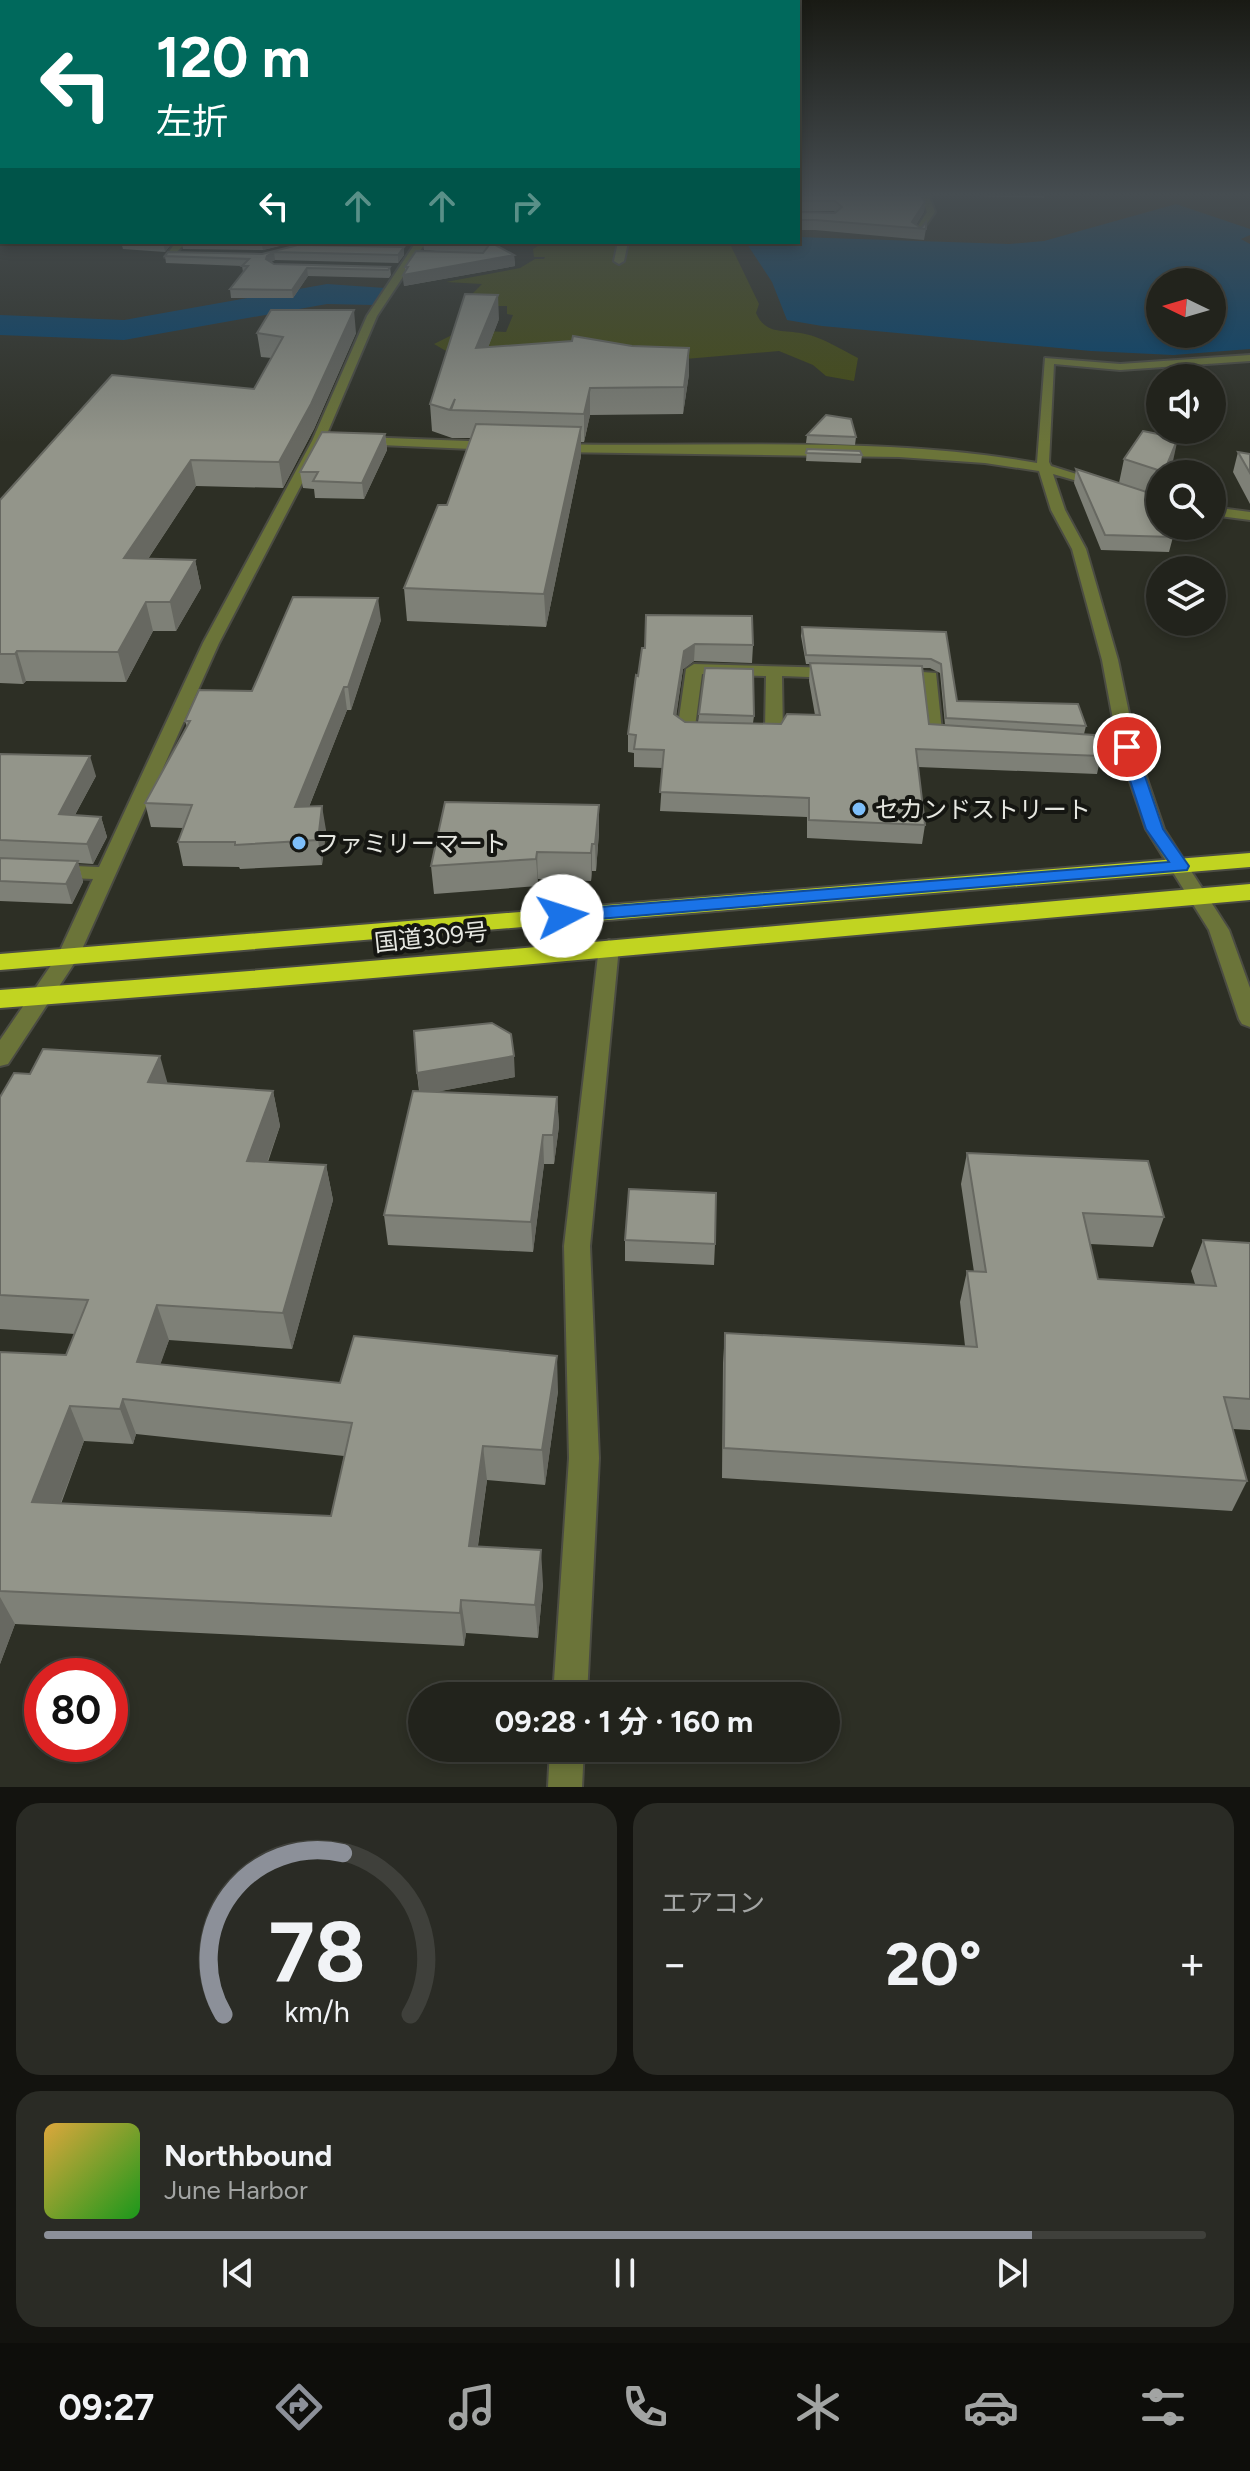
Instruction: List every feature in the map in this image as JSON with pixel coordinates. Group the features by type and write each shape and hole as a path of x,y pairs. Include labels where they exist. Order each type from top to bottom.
{"highway":[{"name":"国道309号","path":"0,962 1250,860"},
{"name":"国道309号","path":"0,999 364,972 609,947 1250,892"}],"street":[{"path":"0,1058 68,956 211,643 330,441 372,316 396,276"},
{"path":"1250,358 1120,367 1049,360 1043,462 1058,510 1079,549 1110,660 1127,747 1155,829 1219,930 1250,1019"},
{"path":"330,441 508,446"},
{"path":"539,447 632,450 757,448 978,456 1046,469 1115,489"},
{"path":"1226,513 1250,516"},
{"path":"715,733 686,732 694,669 852,674"},
{"path":"744,734 774,735 774,672"},
{"path":"883,675 930,676 934,736 964,738"},
{"path":"1053,743 1127,747"},
{"path":"0,869 106,873"},
{"path":"571,1682 584,1458 577,1246 609,947"},
{"path":"565,1787 566,1762"}],"green space":[{"path":"476,276 746,276 759,304 756,313 765,325 818,338 858,358 854,381 826,376 813,365 779,351 685,359 453,355 434,344 462,330 506,332 513,315 507,314 507,306 485,306 472,294 482,284 446,282"}],"water":[{"path":"768,276 1146,276 1146,348 1226,348 1226,276 1250,276 1250,349 1173,355 1091,351 822,326 787,320"}],"building":[{"path":"240,276 301,276 292,290 230,289"},
{"path":"465,294 498,295 476,348 572,341 573,336 632,346 689,348 684,387 590,388 584,414 451,410 455,399 450,410 430,404"},
{"path":"271,310 354,310 311,404 279,462 191,460 124,558 195,560 170,602 146,602 118,652 17,651 15,654 0,654 0,500 112,375 254,389 283,337 257,333"},
{"path":"826,415 851,419 856,437 807,435"},
{"path":"476,424 581,427 544,594 404,588 438,505 447,505"},
{"path":"1143,431 1146,432 1146,444 1176,444 1169,460 1146,460 1146,466 1124,459"},
{"path":"322,432 385,434 362,483 313,481 318,472 300,472"},
{"path":"807,449 860,451 862,455 806,453"},
{"path":"1238,452 1250,454 1250,473"},
{"path":"1076,469 1146,492 1146,536 1105,535"},
{"path":"293,597 378,598 348,687 344,687 295,807 322,806 318,840 235,845 235,842 178,842 192,805 145,803 190,721 185,721 199,690 252,691"},
{"path":"646,615 752,616 753,645 695,644 684,651 674,714 685,722 781,724 787,714 820,715 810,663 922,666 929,724 1094,735 1101,756 916,749 925,825 809,820 809,798 660,792 664,750 634,749 636,735 628,734 636,675 642,648 645,648"},
{"path":"802,627 946,632 957,701 1078,704 1086,726 946,718 941,664 931,659 806,655"},
{"path":"705,668 753,669 754,716 699,714"},
{"path":"0,754 90,756 59,814 101,817 87,844 0,840"},
{"path":"445,802 599,805 595,844 592,844 591,853 537,852 536,859 431,866"},
{"path":"0,858 78,861 66,884 0,881"},
{"path":"492,1023 511,1034 514,1056 417,1073 414,1031"},
{"path":"43,1049 160,1056 148,1082 273,1091 247,1161 326,1165 283,1313 157,1305 137,1362 340,1383 354,1336 557,1356 542,1450 483,1446 469,1546 541,1550 535,1605 461,1600 460,1613 0,1591 0,1352 66,1355 88,1300 0,1295 0,1097 14,1073 30,1074","holes":["123,1399 352,1423 331,1516 32,1502 70,1406 120,1409"]},
{"path":"413,1091 557,1097 553,1135 543,1135 531,1222 384,1215"},
{"path":"967,1153 1148,1161 1164,1217 1083,1213 1098,1279 1216,1286 1203,1240 1250,1243 1250,1399 1224,1397 1247,1481 724,1448 725,1333 977,1347 967,1271 986,1272"},
{"path":"629,1189 716,1193 715,1244 625,1240"}],"waterway":[{"path":"0,325 124,330 327,294 374,295"}],"place":[{"name":"セカンドストリート","path":"859,809"},
{"name":"ファミリーマート","path":"299,843"}],"route":[{"path":"562,916 1181,866 1155,829 1127,747"}]}
